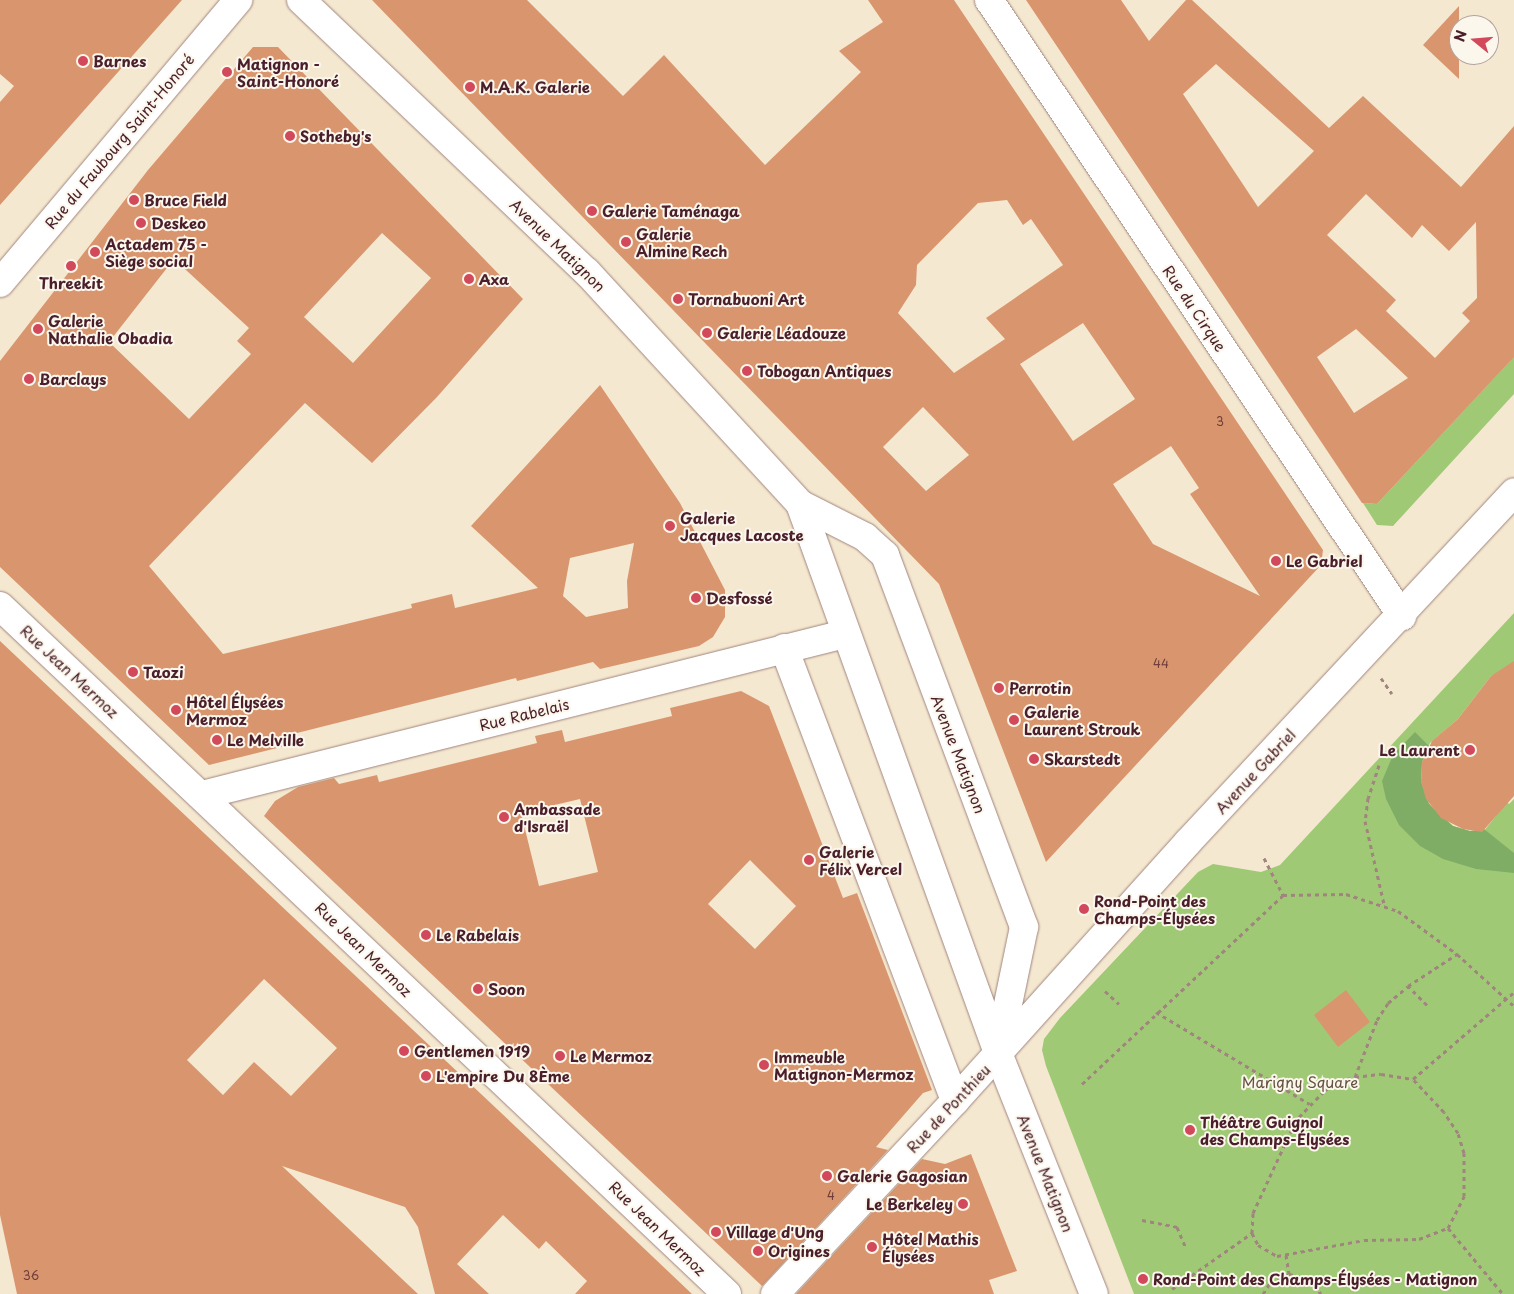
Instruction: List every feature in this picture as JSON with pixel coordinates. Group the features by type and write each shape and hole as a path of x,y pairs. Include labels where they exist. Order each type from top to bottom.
{"street":[{"name":"Rue du Faubourg Saint-Honoré","path":"0,283 238,0"},
{"name":"Avenue Matignon","path":"301,0 587,272 800,504 865,537 885,556 1024,927 998,1053"},
{"name":"Rue du Cirque","path":"989,0 1402,616"},
{"name":"Avenue Gabriel","path":"998,1053 1188,842 1402,616 1514,492"},
{"name":"Avenue Matignon","path":"800,504 845,634 998,1053 1094,1294"},
{"name":"Rue Jean Mermoz","path":"0,606 202,795 727,1294"},
{"name":"Rue Rabelais","path":"202,795 845,634"},
{"path":"784,648 955,1101"},
{"name":"Rue de Ponthieu","path":"775,1294 998,1053"}],"path":[{"path":"1379,674 1392,694"},
{"path":"1379,765 1368,798 1365,820 1384,905"},
{"path":"1264,858 1283,895"},
{"path":"1082,1084 1156,1012 1283,895 1346,894 1384,905 1457,954 1514,1006"},
{"path":"1355,1077 1377,1020 1388,1002 1408,986 1457,954"},
{"path":"1408,986 1427,1005"},
{"path":"1105,991 1119,1004"},
{"path":"1413,1079 1514,992"},
{"path":"1156,1012 1310,1104"},
{"path":"1381,1074 1413,1079 1444,1112 1458,1133 1464,1153 1464,1196 1448,1228 1419,1239 1364,1240 1286,1255 1268,1253 1258,1245 1252,1233 1254,1213 1299,1117 1310,1104 1339,1081 1355,1077 1381,1074"},
{"path":"1142,1220 1177,1227 1185,1246"},
{"path":"1448,1228 1503,1294"},
{"path":"1172,1289 1252,1233"},
{"path":"1286,1255 1289,1274"},
{"path":"1263,1294 1270,1283 1289,1274 1309,1279 1322,1294"}],"green space":[{"path":"1514,353 1514,394 1393,526 1377,525 1363,503 1377,504 1510,361"},
{"name":"Marigny Square","path":"1514,613 1514,665 1491,676 1458,719 1430,743 1422,762 1421,781 1426,799 1437,814 1453,826 1470,831 1483,832 1496,816 1499,796 1509,804 1514,799 1514,1294 1134,1294 1046,1066 1042,1050 1044,1039 1060,1018 1198,872 1213,864 1261,872 1280,865"},
{"path":"1415,732 1429,746 1422,762 1421,781 1429,804 1453,826 1470,831 1484,829 1514,853 1514,873 1476,869 1443,859 1420,846 1399,825 1386,799 1382,781 1393,755"}],"building":[{"path":"0,0 182,0 0,205 0,102 14,86 0,74"},
{"path":"372,0 527,0 623,96 664,55 765,165 861,72 839,51 883,22 868,0 954,0 1323,550 1321,565 1046,862 939,584","holes":["1007,200 1023,225 1031,219 1063,265 986,318 1005,339 954,373 898,313 916,285 917,265 978,203","1083,323 1135,399 1073,441 1020,364","923,407 969,455 926,491 883,447","1171,446 1199,488 1190,494 1260,596 1153,544 1113,484"]},
{"path":"1026,0 1121,0 1149,41 1186,0 1192,0 1329,128 1363,96 1461,187 1514,126 1514,357 1377,504 1362,503","holes":["1216,64 1314,151 1258,207 1183,94","1366,194 1412,238 1422,225 1449,251 1476,222 1477,298 1462,313 1470,321 1435,358 1386,311 1396,300 1327,235","1356,329 1408,378 1354,413 1317,357"]},
{"path":"1459,6 1459,15 1451,15"},
{"path":"1449,17 1449,65 1459,65 1459,79 1423,45"},
{"path":"253,47 278,47 523,299 437,397 372,463 305,403 149,566 223,654 412,608 411,604 452,594 455,608 538,588 471,526 600,385 680,503 725,590 725,617 713,637 699,646 639,660 600,669 593,662 517,681 516,678 293,734 301,742 209,765 0,567 0,361 148,170","holes":["382,233 431,278 353,363 304,317","174,259 249,328 237,341 251,354 189,419 109,342","634,543 627,581 628,608 586,617 563,596 570,558"]},
{"path":"0,641 692,1294 575,1294 587,1281 546,1241 539,1249 503,1215 457,1264 489,1294 435,1294 418,1227 405,1207 282,1166 418,1294 17,1294 0,1215","holes":["264,979 337,1048 291,1096 254,1062 223,1095 187,1060"]},
{"name":"Le Laurent","path":"1514,661 1514,796 1482,832 1463,829 1441,818 1426,799 1421,781 1422,762 1432,741 1458,719 1491,676"},
{"path":"741,691 769,706 843,898 857,893 932,1090 923,1093 876,1147 888,1150 762,1286 264,816 275,801 298,787 334,778 339,784 377,775 379,782 537,743 535,736 562,730 565,742 672,716 670,708","holes":["580,799 598,872 539,886 521,813","750,860 796,906 755,949 708,904"]},
{"path":"1346,990 1370,1022 1338,1047 1314,1015"},
{"path":"971,1154 1017,1271 989,1280 994,1294 796,1294 922,1159 945,1164"}],"place":[{"name":"Barnes","path":"83,61"},
{"name":"Matignon - Saint-Honoré","path":"227,72"},
{"name":"M.A.K. Galerie","path":"470,87"},
{"name":"Sotheby's","path":"290,136"},
{"name":"Bruce Field","path":"134,200"},
{"name":"Galerie Taménaga","path":"592,211"},
{"name":"Deskeo","path":"141,223"},
{"name":"Galerie Almine Rech","path":"626,242"},
{"name":"Actadem 75 - Siège social","path":"95,252"},
{"name":"Threekit","path":"71,266"},
{"name":"Axa","path":"469,279"},
{"name":"Tornabuoni Art","path":"678,299"},
{"name":"Galerie Nathalie Obadia","path":"38,329"},
{"name":"Galerie Léadouze","path":"707,333"},
{"name":"Tobogan Antiques","path":"747,371"},
{"name":"Barclays","path":"29,379"},
{"name":"Galerie Jacques Lacoste","path":"670,526"},
{"name":"Le Gabriel","path":"1276,561"},
{"name":"Desfossé","path":"696,598"},
{"name":"Taozi","path":"133,672"},
{"name":"Perrotin","path":"999,688"},
{"name":"Hôtel Élysées Mermoz","path":"176,710"},
{"name":"Galerie Laurent Strouk","path":"1014,720"},
{"name":"Le Melville","path":"217,740"},
{"name":"Le Laurent","path":"1470,750"},
{"name":"Skarstedt","path":"1034,759"},
{"name":"Ambassade d'Israël","path":"504,817"},
{"name":"Galerie Félix Vercel","path":"809,860"},
{"name":"Rond-Point des Champs-Élysées","path":"1084,909"},
{"name":"Le Rabelais","path":"426,935"},
{"name":"Soon","path":"478,989"},
{"name":"Gentlemen 1919","path":"404,1051"},
{"name":"Le Mermoz","path":"560,1056"},
{"name":"Immeuble Matignon-Mermoz","path":"764,1065"},
{"name":"L'empire Du 8Ème","path":"426,1076"},
{"name":"Théâtre Guignol des Champs-Élysées","path":"1190,1130"},
{"name":"Galerie Gagosian","path":"827,1176"},
{"name":"Le Berkeley","path":"963,1204"},
{"name":"Village d'Ung","path":"716,1232"},
{"name":"Hôtel Mathis Élysées","path":"872,1247"},
{"name":"Origines","path":"758,1251"},
{"name":"Rond-Point des Champs-Élysées - Matignon","path":"1143,1279"}]}
